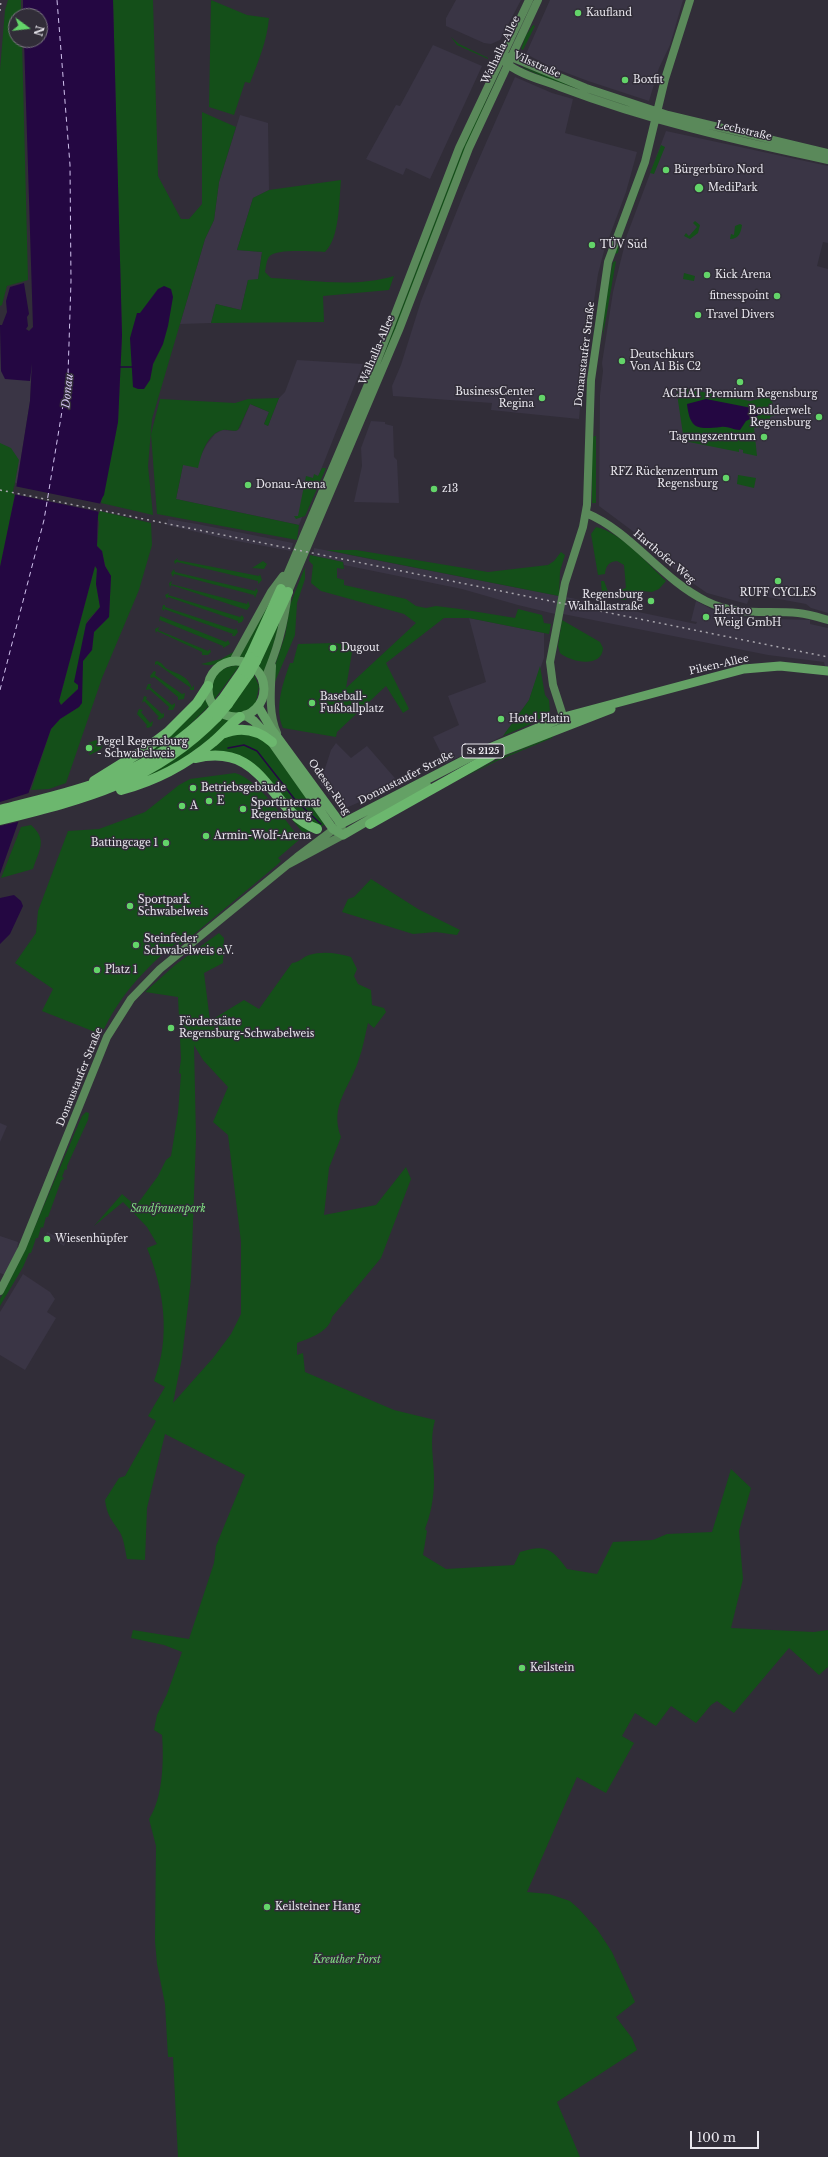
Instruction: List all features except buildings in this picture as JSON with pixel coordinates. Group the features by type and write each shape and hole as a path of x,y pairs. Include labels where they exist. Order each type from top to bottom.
{"highway":[{"name":"Walhalla-Allee","path":"87,793 158,756 214,714 225,702 246,672 285,591"},
{"path":"0,820 87,793 168,732 197,703 208,686"},
{"path":"0,810 87,793 117,791 140,784 189,760 242,716"},
{"path":"222,734 237,730 250,730 276,741"},
{"path":"189,760 207,756 219,756 244,763 259,773 292,814 306,824 317,829"},
{"path":"370,824 491,756"}],"main road":[{"name":"Walhalla-Allee","path":"285,591 291,566 335,465 388,334 458,148 500,57 529,0"},
{"name":"Walhalla-Allee","path":"285,591 399,330 452,188 538,0"},
{"name":"Donaustaufer Straße","path":"0,1291 27,1235 107,1037 124,1009 138,990 160,969 337,826 478,753 567,726 552,681 550,662 565,583 586,513 591,380 608,262 645,162 665,79 690,0"},
{"name":"Vilsstraße","path":"500,57 586,88 657,116"},
{"name":"Lechstraße","path":"657,116 828,153"},
{"name":"Lechstraße","path":"657,116 828,160"},
{"name":"Harthofer Weg","path":"586,513 611,527 679,584 706,601 741,612 797,613 828,620"},
{"path":"233,661 272,592 291,566"},
{"path":"263,683 284,626 285,591"},
{"path":"233,661 248,664 255,669 263,683 264,691 258,706 242,716 226,715 219,712 210,700 208,686 213,673 218,667 233,661"},
{"path":"272,662 272,714 276,741"},
{"name":"Pilsen-Allee","path":"564,717 744,669 786,667 828,671"},
{"name":"Pilsen-Allee","path":"567,726 663,690"},
{"name":"Odessa-Ring","path":"258,706 276,741 342,835"},
{"name":"Odessa-Ring","path":"242,716 259,725 276,741"},
{"name":"Donaustaufer Straße","path":"289,864 447,775 491,756 564,717"}],"shaded area":[{"path":"456,0 521,0 500,40 491,44 484,43 446,26 446,18"},
{"path":"550,0 683,0 670,45 659,68 649,101 551,67 526,54"},
{"path":"433,45 482,66 430,179 406,168 403,175 366,159 396,105 400,106"},
{"path":"515,77 552,93 573,99 565,133 637,152 626,192 604,251 598,274 583,374 579,419 491,410 492,403 393,396 392,386 401,365 421,301 464,193"},
{"path":"240,115 268,123 269,190 253,198 237,250 262,252 258,280 248,280 241,310 216,304 211,323 180,324 205,239 214,220 219,182"},
{"path":"666,131 828,166 828,243 823,242 817,266 828,269 828,613 811,608 806,604 751,594 747,604 707,593 678,573 642,538 599,506 600,395 603,371 602,363 613,292 627,235"},
{"path":"0,329 1,371 32,362 30,401 17,483 0,480"},
{"path":"297,360 363,364 299,525 176,499 183,465 201,455 215,434 222,430 236,431 240,428 250,404 269,412 264,424 268,426 279,398 285,392"},
{"path":"371,421 385,422 385,424 393,426 394,457 397,460 399,503 354,502 362,466 361,448"},
{"path":"168,519 293,543 291,551 226,539 167,525"},
{"path":"314,548 559,596 555,614 462,589 344,565 343,562 313,556"},
{"path":"566,597 696,624 697,622 691,621 696,601 717,612 745,618 810,620 810,624 828,628 828,666 825,666 824,662 768,655 563,614"},
{"path":"469,618 544,633 544,658 529,700 503,736 446,763 433,737 459,725 448,696 486,682"},
{"path":"336,743 351,758 367,746 400,784 346,808 336,802 320,784 331,750"},
{"path":"0,1123 7,1126 0,1142"},
{"path":"47,1232 66,1241 64,1246 46,1235"},
{"path":"0,1236 18,1242 17,1251 5,1275 0,1273"},
{"path":"23,1274 50,1292 55,1299 47,1312 56,1318 25,1370 0,1355 0,1312"}],"green space":[{"path":"8,0 21,0 21,8 8,8 8,48 22,48 28,280 7,286 2,305 0,306 0,70 5,10"},
{"path":"113,0 153,0 158,176 181,219 189,219 202,204 202,112 236,127 219,182 214,220 205,239 152,419 148,466 153,515 101,503 118,422 122,335","holes":["140,313 163,344 153,364 150,380 137,314"]},
{"path":"211,0 247,15 269,18 259,59 250,83 245,82 234,115 209,107"},
{"path":"533,25 535,26 523,50 521,49 526,35"},
{"path":"451,37 459,44 488,59 457,45"},
{"path":"523,67 645,112 549,79"},
{"path":"499,70 500,71 475,126 406,307 374,380 465,143"},
{"path":"661,145 665,147 654,174 650,173"},
{"path":"646,173 621,236 618,253 615,254 619,238"},
{"path":"341,180 338,218 334,238 330,246 325,252 286,251 273,254 268,259 265,272 271,278 333,282 364,282 394,276 389,290 323,296 324,322 211,323 216,304 241,310 248,280 258,279 262,252 237,250 253,198 269,190"},
{"path":"695,221 700,225 698,233 690,239 684,236 686,233 689,236 697,227 693,223"},
{"path":"740,224 742,225 739,235 736,238 730,239 731,234 734,235 735,226"},
{"path":"616,261 603,335 608,289 613,262"},
{"path":"684,273 695,276 694,281 683,279"},
{"path":"676,387 750,401 771,396 775,415 770,417 771,425 754,428 757,456 743,453 743,450 739,449 739,452 684,441"},
{"path":"279,398 268,426 264,424 269,412 250,404 238,430 223,430 213,435 206,445 198,468 183,465 176,499 299,525 297,540 157,514 151,434 160,399 235,403 248,399"},
{"path":"596,436 596,503 592,503 592,439"},
{"path":"0,443 11,448 19,460 13,494 15,495 0,567"},
{"path":"322,468 326,468 305,516 296,519 294,516 298,516 306,476 313,478 314,474 318,476"},
{"path":"738,475 756,478 754,488 737,484"},
{"path":"100,511 151,523 152,545 139,590 102,678 66,783 49,789 31,790 51,729 60,719 79,707 83,661 92,650 94,632 109,617 111,576 105,565 102,551 97,546 99,522 97,517"},
{"path":"596,527 615,535 643,558 666,581 659,589 652,592 642,591 632,598 624,600 605,598 602,595 601,581 604,581 609,594 626,588 624,565 617,561 611,562 607,567 605,574 598,575 591,534"},
{"path":"326,550 356,550 488,572 548,565 554,561 561,552 565,555 560,571 559,596"},
{"path":"310,555 343,562 344,569 337,568 337,578 344,580 344,585 406,599 416,606 426,608 436,606 515,618 518,609 542,615 544,623 551,624 549,634 469,618 444,618 386,663 409,709 403,713 386,686 337,732 336,737 283,728 279,712 280,696 287,671 290,663 293,663 298,644 335,643 353,646 346,688 416,623 404,614 321,591 311,583 313,565 309,561"},
{"path":"178,558 177,560 259,576 260,574 262,580 258,584 258,581 177,562 175,564 174,561"},
{"path":"263,561 267,564 264,569 252,568"},
{"path":"95,566 97,569 96,584 100,607 87,621 78,689 61,705 59,701"},
{"path":"305,567 305,579 297,603 295,635 274,684 274,668 285,636 290,605"},
{"path":"174,569 175,572 255,591 256,588 258,591 255,598 254,595 174,574 173,577 171,573"},
{"path":"172,581 171,584 247,604 248,601 250,606 247,610 171,585 170,588 169,583"},
{"path":"277,589 244,659 237,658"},
{"path":"169,593 168,595 240,617 242,615 244,618 242,622 238,623 238,621 168,597 167,599 165,595"},
{"path":"163,605 165,605 165,607 235,630 236,628 238,632 235,636 232,636 233,634 164,609 164,611 162,609"},
{"path":"283,613 264,676 258,668"},
{"path":"160,616 226,642 228,640 230,644 223,648 223,646 160,620 159,622"},
{"path":"562,620 600,642 603,648 601,655 597,659 585,662 578,661 560,653 558,646"},
{"path":"159,627 158,630 208,651 210,649 211,652 208,655 202,655 202,652 157,631 156,633 155,629"},
{"path":"237,650 234,654 221,663 211,665 201,664 221,659"},
{"path":"157,661 167,669 185,678 192,688 194,685 194,690 189,690 191,688 157,664 155,665 155,662"},
{"path":"240,665 214,700 212,686 216,675 226,668"},
{"path":"540,666 545,695 549,700 550,712 533,723 503,736 529,700"},
{"path":"154,671 156,672 155,675 182,694 185,693 184,699 178,700 178,697 154,677 151,678 150,676"},
{"path":"254,675 259,686 255,707 249,712 242,714 234,715 226,713"},
{"path":"148,684 151,684 150,687 172,705 175,703 173,710 168,710 169,707 149,689 146,689"},
{"path":"144,696 147,697 146,699 162,714 164,713 164,717 159,720 157,718 159,717 144,701 142,703"},
{"path":"208,697 211,704 169,745 124,767 187,718"},
{"path":"139,709 143,710 141,712 150,723 153,721 152,726 148,728 146,727 147,725 137,714"},
{"path":"222,717 233,720 226,727 166,771 142,778"},
{"path":"241,732 265,740 325,824 321,827 306,821 251,764 199,756 226,736"},
{"path":"553,736 552,738 499,760 454,782 498,759"},
{"path":"96,740 103,745 101,749 90,755 89,754 92,748 88,743"},
{"name":"Sportpark Schwabelweis","path":"235,773 253,783 262,792 279,811 300,839 278,858 281,861 277,865 187,940 172,951 169,951 192,931 179,941 142,974 121,1000 104,1029 95,1032 42,1011 53,989 15,963 36,933 38,911 68,831 99,829 145,812 179,785 190,779"},
{"path":"289,816 314,830 304,834"},
{"path":"31,825 36,830 41,841 41,846 33,869 1,878 21,827"},
{"path":"371,879 418,909 460,930 457,935 436,932 413,934 342,912 348,899 354,897"},
{"name":"Kreuther Forst","path":"219,933 224,938 223,963 204,973 210,1021 244,1000 259,1009 292,963 297,962 309,955 320,953 351,957 357,969 354,976 358,984 371,990 372,1005 384,1008 386,1012 374,1028 368,1023 359,1059 339,1106 337,1115 341,1137 329,1168 324,1215 376,1205 406,1167 411,1179 381,1258 332,1317 327,1327 318,1334 297,1343 297,1355 303,1353 305,1372 394,1410 435,1420 432,1435 434,1472 433,1493 425,1529 427,1531 423,1555 446,1569 514,1565 520,1552 542,1548 557,1556 567,1569 597,1574 613,1542 653,1540 667,1534 712,1532 731,1469 751,1488 739,1531 743,1579 731,1628 814,1632 828,1630 828,1667 819,1675 789,1648 734,1713 717,1701 711,1705 696,1723 671,1706 656,1726 635,1713 622,1736 634,1743 606,1793 577,1777 527,1892 549,1894 570,1901 597,1929 612,1952 635,2002 616,2017 632,2038 637,2050 557,2102 580,2157 178,2157 173,2057 168,2057 165,2004 157,1964 155,1941 156,1846 149,1819 157,1801 162,1778 162,1735 154,1730 157,1715 167,1694 182,1652 164,1645 131,1638 133,1630 189,1639 214,1563 216,1546 245,1475 165,1434 147,1508 145,1560 127,1559 122,1537 110,1517 105,1500 119,1478 125,1476 156,1421 148,1416 165,1387 154,1381 159,1364 164,1330 158,1280 147,1248 157,1244 147,1227 123,1202 94,1226 122,1194 136,1206 158,1176 166,1160 171,1156 178,1113 181,1074 179,1073 181,1059 178,997 145,992 175,965","holes":["194,1045 203,1060 228,1087 213,1122 228,1135 241,1242 241,1314 231,1334 213,1358 173,1403 182,1358 191,1279 196,1138"]},
{"path":"86,1112 89,1113 88,1120 67,1166 67,1170 65,1169 62,1177 64,1178 61,1181 48,1217 46,1217 43,1228 41,1227 31,1253 29,1253 23,1267 0,1306 0,1299 24,1252 82,1116"}],"water":[{"name":"Donau","path":"23,0 113,0 122,335 118,422 104,495 101,500 98,519 97,546 102,551 105,566 111,576 109,617 94,632 92,650 83,661 82,703 79,707 60,719 51,729 0,874 0,567 15,495 30,401 32,363 30,381 5,379 1,371 0,325 2,325 7,312 6,301 10,287 24,283 29,314 27,317 28,326 26,329 29,331 33,327 24,48 48,48 48,8 23,8","holes":["95,566 97,569 96,584 100,607 86,624 74,682 78,685 78,689 61,705 59,701"]},
{"path":"164,286 171,289 173,297 168,326 163,344 153,364 150,380 144,389 138,389 133,387 130,338 137,313 140,313 158,289"},
{"path":"706,399 762,410 763,413 746,421 740,430 724,427 701,428 693,424 690,419 687,404"},
{"path":"14,895 21,901 23,906 10,934 0,944 0,898"}],"pier":[{"path":"14,486 102,504 100,512 13,494"},
{"path":"32,792 22,821 0,826 0,802"}],"waterway":[{"path":"120,367 132,367"},
{"path":"228,748 244,745 257,751 296,801 321,824"}],"ferry route":[{"path":"0,690 44,520 68,375 71,281 70,165 57,0"}],"railway":[{"path":"0,11 1,0"},
{"path":"0,490 828,657"}],"place":[{"name":"Kaufland","path":"578,13"},
{"name":"Boxfit","path":"625,80"},
{"name":"Bürgerbüro Nord","path":"666,170"},
{"name":"MediPark","path":"699,188"},
{"name":"TÜV Süd","path":"592,245"},
{"name":"Kick Arena","path":"707,275"},
{"name":"fitnesspoint","path":"777,296"},
{"name":"Travel Divers","path":"698,315"},
{"name":"Deutschkurs Von A1 Bis C2","path":"622,361"},
{"name":"ACHAT Premium Regensburg","path":"740,382"},
{"name":"BusinessCenter Regina","path":"542,398"},
{"name":"Boulderwelt Regensburg","path":"819,417"},
{"name":"Tagungszentrum","path":"764,437"},
{"name":"RFZ Rückenzentrum Regensburg","path":"726,478"},
{"name":"Donau-Arena","path":"248,485"},
{"name":"z13","path":"434,489"},
{"name":"RUFF CYCLES","path":"778,581"},
{"name":"Regensburg Walhallastraße","path":"651,601"},
{"name":"Elektro Weigl GmbH","path":"706,617"},
{"name":"Dugout","path":"333,648"},
{"name":"Baseball- Fußballplatz","path":"312,703"},
{"name":"Hotel Platin","path":"501,719"},
{"name":"Pegel Regensburg - Schwabelweis","path":"89,748"},
{"name":"Betriebsgebäude","path":"193,788"},
{"name":"E","path":"209,801"},
{"name":"A","path":"182,806"},
{"name":"Sportinternat Regensburg","path":"243,809"},
{"name":"Armin-Wolf-Arena","path":"206,836"},
{"name":"Battingcage 1","path":"166,843"},
{"name":"Sportpark Schwabelweis","path":"130,906"},
{"name":"Steinfeder Schwabelweis e.V.","path":"136,945"},
{"name":"Platz 1","path":"97,970"},
{"name":"Förderstätte Regensburg-Schwabelweis","path":"171,1028"},
{"name":"Wiesenhüpfer","path":"47,1239"},
{"name":"Keilstein","path":"522,1668"},
{"name":"Keilsteiner Hang","path":"267,1907"}],"park label":[{"name":"Sandfrauenpark","path":"168,1209"}]}
